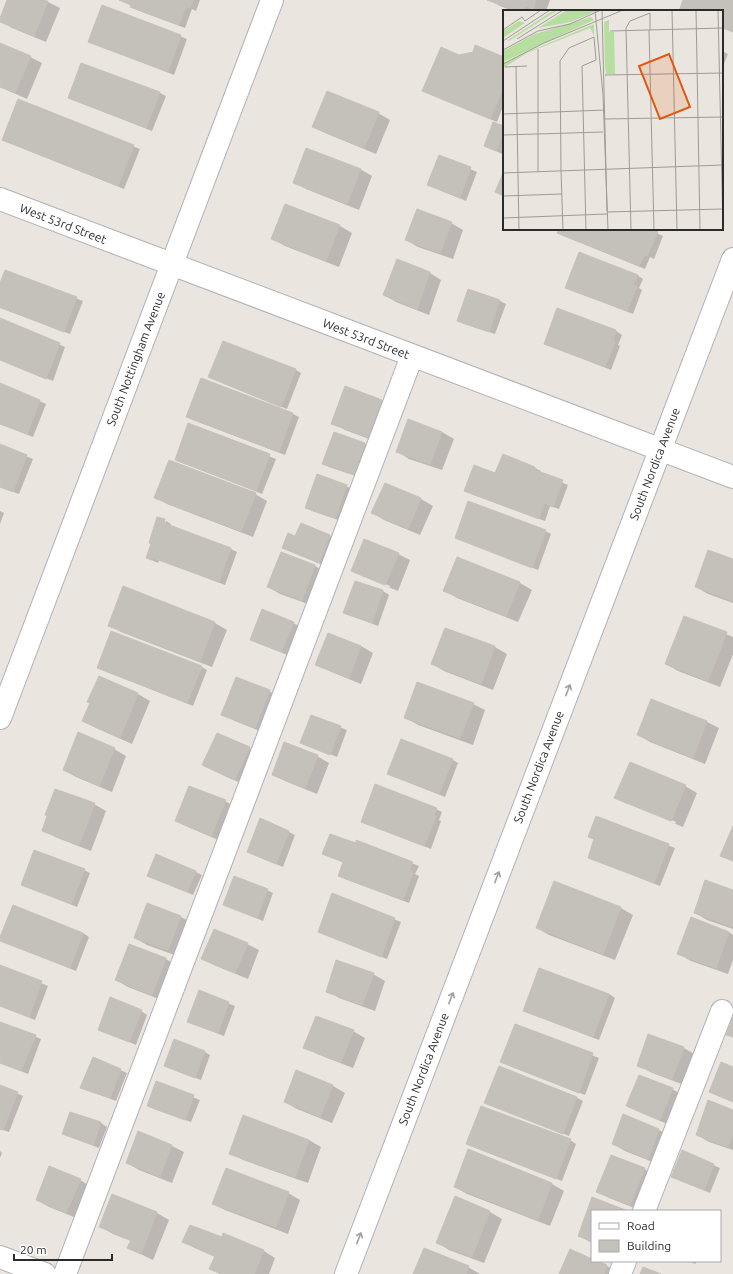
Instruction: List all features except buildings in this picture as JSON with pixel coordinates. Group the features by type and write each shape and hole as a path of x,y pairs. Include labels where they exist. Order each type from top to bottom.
{"street":[{"name":"South Nottingham Avenue","path":"0,718 272,0"},
{"name":"West 53rd Street","path":"0,199 733,477"},
{"name":"South Nordica Avenue","path":"346,1274 733,259"},
{"path":"65,1274 412,356"},
{"path":"644,1210 722,1011"},
{"path":"0,1257 45,1274"},
{"path":"620,1274 625,1262"}]}
